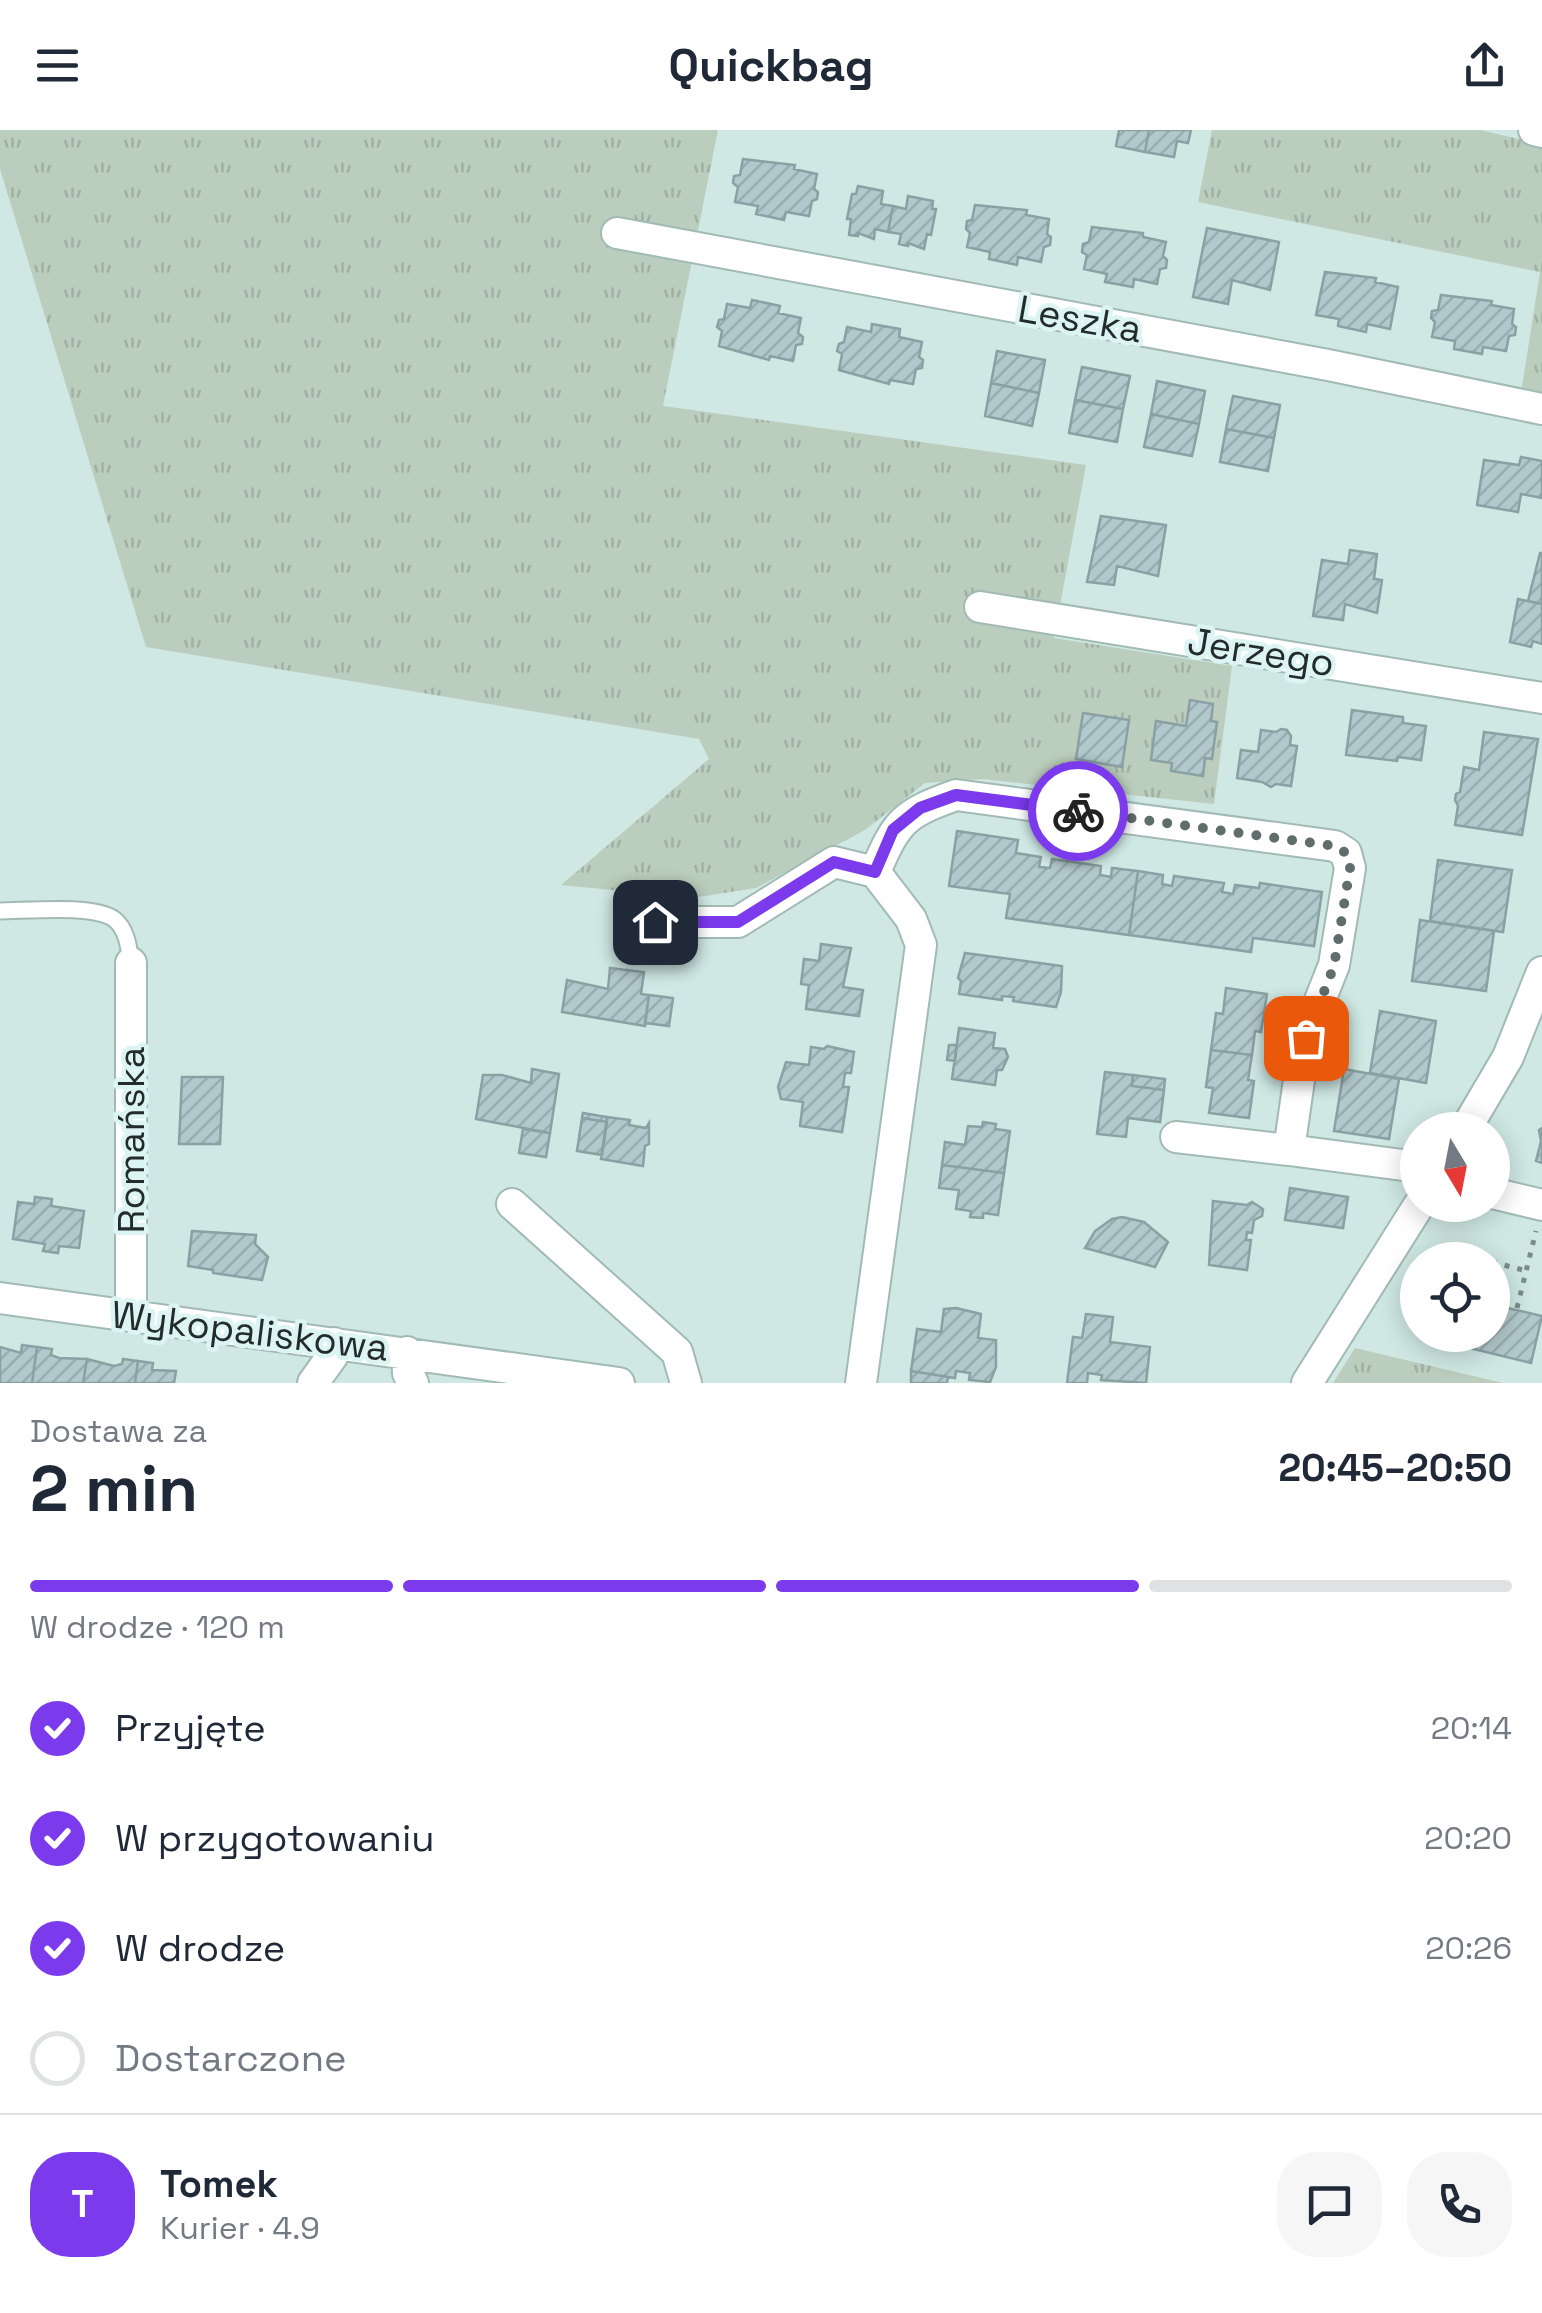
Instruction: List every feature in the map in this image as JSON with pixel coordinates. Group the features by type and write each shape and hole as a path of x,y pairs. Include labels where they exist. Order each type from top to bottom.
{"street":[{"path":"1534,130 1542,132"},
{"name":"Leszka","path":"616,234 1328,365 1542,409"},
{"name":"Jerzego","path":"980,606 1542,698"},
{"path":"875,872 893,830 920,808 956,795 1335,846 1346,853 1350,868 1334,966 1306,1038 1289,1150"},
{"path":"655,922 738,922 834,862 875,872 911,919 921,945 861,1383"},
{"name":"Romańska","path":"131,964 131,1316"},
{"path":"1476,1112 1508,1057 1542,972"},
{"path":"1176,1137 1400,1165"},
{"path":"1510,1201 1540,1214"},
{"path":"512,1204 677,1352 686,1383"},
{"path":"1307,1383 1408,1222"},
{"name":"Wykopaliskowa","path":"0,1298 619,1383"},
{"path":"313,1383 333,1355 334,1343"},
{"path":"408,1352 408,1372 413,1383"}],"lane":[{"path":"0,911 98,912 114,919 124,932 131,964"}],"path":[{"path":"1517,1308 1540,1214"},
{"path":"1510,1267 1526,1271"}],"green space":[{"path":"0,130 718,130 663,406 1086,465 1054,638 1232,666 1214,804 982,779 925,783 865,830 756,888 692,898 561,885 709,759 699,739 146,647 0,169"},
{"path":"1212,130 1480,130 1542,144 1542,398 1521,393 1540,272 1198,202"},
{"path":"1355,1348 1503,1383 1333,1383"}],"building":[{"path":"1119,130 1149,130 1145,152 1116,146"},
{"path":"1149,130 1191,130 1188,143 1177,141 1174,157 1145,152"},
{"path":"743,159 795,165 794,169 817,174 817,199 812,201 809,216 786,212 784,220 756,214 758,206 735,202 738,187 733,183 734,176 740,175"},
{"path":"858,186 883,191 881,204 893,206 888,232 875,229 874,239 858,233 849,235 851,219 847,219 852,194 856,194"},
{"path":"908,196 933,201 932,209 936,209 924,249 899,244 901,234 888,232 893,206 906,209"},
{"path":"975,205 1027,210 1026,215 1049,219 1050,245 1044,247 1041,262 1018,257 1017,265 989,259 990,252 967,247 967,221 972,220"},
{"path":"1092,227 1143,233 1143,237 1166,242 1166,268 1160,269 1157,284 1134,279 1133,287 1105,282 1107,274 1084,269 1087,255 1082,252 1083,244 1089,242"},
{"path":"1207,228 1279,242 1270,290 1232,280 1228,304 1193,297"},
{"path":"1325,272 1376,278 1375,282 1398,287 1390,329 1367,324 1366,332 1338,326 1339,319 1316,315"},
{"path":"1441,295 1492,301 1491,305 1514,309 1515,335 1509,336 1506,351 1483,347 1482,354 1454,349 1455,341 1432,337 1432,311 1438,310"},
{"path":"752,300 780,306 778,313 801,318 798,333 803,337 802,344 796,345 793,361 770,356 769,360 719,346 722,331 717,327 719,320 724,319 727,304 750,308"},
{"path":"872,324 900,329 899,337 922,342 922,368 916,369 913,384 890,380 889,384 839,370 842,354 837,351 847,327 871,332"},
{"path":"997,351 1045,360 1039,393 991,383"},
{"path":"1082,367 1130,376 1123,409 1075,400"},
{"path":"1157,381 1205,391 1199,424 1151,414"},
{"path":"991,383 1039,393 1032,426 985,416"},
{"path":"1233,396 1280,405 1274,438 1226,429"},
{"path":"1075,400 1123,409 1117,442 1069,433"},
{"path":"1151,414 1199,424 1192,456 1144,447"},
{"path":"1226,429 1274,438 1268,471 1220,462"},
{"path":"1521,457 1542,461 1542,498 1521,494 1518,512 1477,505 1484,460 1519,465"},
{"path":"1101,516 1166,525 1158,576 1117,566 1114,585 1087,582"},
{"path":"1350,550 1377,554 1374,579 1382,580 1377,613 1345,604 1343,620 1313,616 1322,560 1348,564"},
{"path":"1542,553 1542,604 1528,601"},
{"path":"1518,599 1542,604 1542,644 1533,641 1531,647 1510,642"},
{"path":"1190,700 1213,704 1211,721 1217,722 1212,759 1205,758 1203,776 1171,771 1172,763 1151,760 1156,721 1186,726"},
{"path":"1352,710 1403,717 1403,723 1426,726 1421,760 1346,755"},
{"path":"1083,713 1129,720 1122,767 1076,759"},
{"path":"1281,729 1291,736 1290,745 1297,746 1291,786 1271,787 1237,778 1241,750 1258,752 1261,730"},
{"path":"1484,732 1538,739 1522,835 1455,825 1455,800 1464,767 1479,770"},
{"path":"957,831 1018,840 1016,853 1041,857 1039,867 1050,868 1052,859 1101,866 1100,875 1111,877 1112,868 1138,871 1129,935 1006,918 1010,894 949,886"},
{"path":"1438,860 1512,870 1503,932 1430,921"},
{"path":"1138,871 1163,875 1162,884 1172,886 1174,876 1224,883 1222,892 1233,894 1235,885 1259,888 1260,883 1322,892 1314,946 1253,938 1251,952 1129,935"},
{"path":"1420,920 1494,931 1486,991 1412,981"},
{"path":"821,944 851,948 843,987 863,990 859,1016 806,1009 809,985 801,984 804,959 819,961"},
{"path":"965,953 1062,966 1056,1007 1013,1001 1014,997 1002,996 1002,1000 959,994 958,978"},
{"path":"610,968 644,972 641,994 649,995 645,1026 562,1012 567,980 608,989"},
{"path":"1226,988 1267,994 1261,1032 1255,1031 1252,1055 1211,1050 1216,1013 1223,1014"},
{"path":"649,995 673,998 669,1026 645,1023"},
{"path":"1380,1011 1436,1021 1426,1083 1370,1073"},
{"path":"959,1028 995,1033 993,1048 1005,1049 1008,1057 1002,1070 997,1070 995,1085 952,1079"},
{"path":"949,1045 957,1045 955,1061 947,1060"},
{"path":"811,1047 854,1052 851,1073 845,1073 843,1087 849,1087 842,1132 800,1126 803,1102 781,1099 778,1087 786,1062 809,1065"},
{"path":"1211,1050 1252,1055 1248,1080 1254,1081 1249,1118 1209,1113 1213,1088 1206,1087"},
{"path":"532,1069 559,1074 550,1133 476,1119 483,1075 502,1075 531,1083"},
{"path":"1344,1069 1399,1079 1389,1139 1334,1131"},
{"path":"1105,1072 1133,1075 1132,1086 1164,1090 1160,1122 1128,1118 1126,1137 1097,1134"},
{"path":"1133,1075 1165,1079 1164,1090 1132,1086"},
{"path":"182,1077 223,1077 220,1144 179,1144"},
{"path":"583,1113 607,1117 607,1122 582,1118"},
{"path":"607,1117 630,1120 629,1125 646,1128 649,1123 643,1166 601,1159"},
{"path":"582,1118 607,1122 602,1155 577,1151"},
{"path":"983,1122 1010,1131 1004,1173 942,1165 945,1142 965,1145 968,1126 982,1127"},
{"path":"1542,1128 1542,1163 1536,1161"},
{"path":"523,1129 550,1133 546,1157 519,1153"},
{"path":"942,1165 1004,1173 998,1215 983,1213 983,1218 970,1217 971,1211 956,1209 959,1190 939,1188"},
{"path":"1290,1188 1348,1197 1343,1228 1285,1220"},
{"path":"35,1197 52,1199 51,1206 84,1211 79,1248 59,1246 58,1253 43,1251 45,1244 13,1239 18,1202 34,1204"},
{"path":"1213,1201 1247,1205 1252,1202 1263,1209 1262,1216 1254,1220 1252,1233 1247,1232 1246,1240 1251,1240 1247,1270 1209,1265"},
{"path":"1122,1217 1144,1222 1168,1242 1155,1267 1085,1248 1095,1231"},
{"path":"192,1231 256,1235 255,1244 268,1257 262,1280 188,1266"},
{"path":"944,1309 981,1314 978,1338 996,1340 996,1367 990,1382 969,1380 970,1373 956,1371 955,1378 911,1371 917,1329 941,1332"},
{"path":"1510,1309 1542,1316 1531,1363 1486,1352 1510,1352"},
{"path":"1086,1314 1113,1317 1110,1342 1150,1347 1146,1383 1101,1380 1102,1375 1088,1373 1087,1383 1067,1383 1073,1337 1082,1338"},
{"path":"22,1345 37,1347 32,1383 0,1383 0,1347 21,1353"},
{"path":"37,1347 52,1349 51,1355 59,1358 87,1359 83,1383 32,1383"},
{"path":"87,1359 114,1366 122,1364 123,1359 138,1361 135,1383 83,1383"},
{"path":"138,1361 153,1363 152,1370 176,1371 174,1383 135,1383"},
{"path":"911,1371 948,1377 947,1383 911,1383"}],"way so far":[{"path":"1078,811 1335,846 1346,853 1350,868 1334,966 1306,1038"}],"route":[{"path":"655,922 738,922 834,862 875,872 893,830 920,808 956,795 1078,811"}]}
